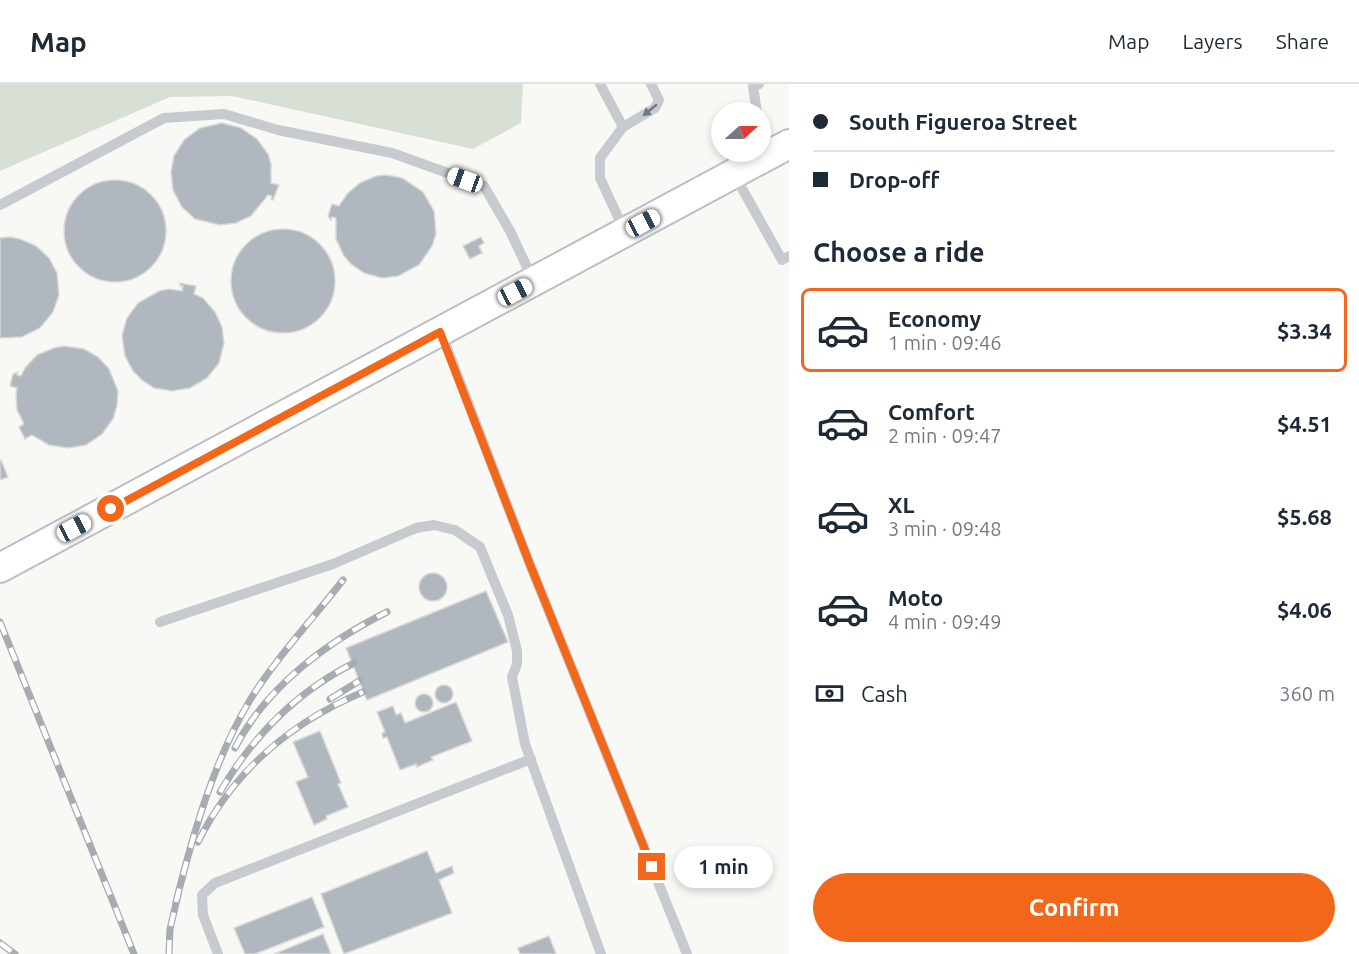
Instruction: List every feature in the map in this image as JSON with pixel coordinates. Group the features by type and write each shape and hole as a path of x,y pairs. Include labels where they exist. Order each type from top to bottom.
{"main road":[{"path":"771,145 789,144"},
{"path":"0,568 734,174 746,162"}],"lane":[{"path":"600,84 623,127"},
{"path":"625,233 600,177 600,158 623,127 655,108 659,100 651,84"},
{"path":"755,102 753,87 759,84"},
{"path":"0,205 164,118 224,114 278,130 392,153 484,186 510,231 534,282"},
{"path":"734,174 782,260 789,256"},
{"path":"440,332 529,562 687,954"},
{"path":"160,622 333,564 416,528 435,525 455,530 480,546 507,615 517,651 517,664 512,677 525,744 601,954"},
{"path":"218,954 203,915 202,895 214,883 531,759"}],"shaded area":[{"path":"0,84 523,84 521,123 473,149 232,96 170,97 0,171"}],"building":[{"path":"222,123 241,128 257,139 268,154 271,164 271,183 279,185 273,200 272,196 268,195 251,216 236,223 220,225 195,219 182,207 173,190 171,172 174,156 184,140 200,128"},
{"path":"387,175 402,178 423,192 434,211 436,234 432,246 419,265 398,276 382,278 364,273 344,256 336,239 336,218 332,217 331,220 328,216 332,204 339,206 347,194 360,183 376,176"},
{"path":"115,180 134,184 151,195 162,212 166,231 162,250 151,267 134,278 115,282 96,278 79,267 68,250 64,231 68,212 79,195 96,184"},
{"path":"283,229 303,233 320,244 331,261 335,281 331,301 320,318 303,329 283,333 263,329 246,318 235,301 231,281 235,261 246,244 263,233"},
{"path":"10,237 36,246 49,258 57,273 59,295 53,312 40,328 22,337 0,338 0,238"},
{"path":"481,237 484,243 479,246 482,253 470,259 463,246"},
{"path":"180,283 196,286 194,294 203,298 215,312 222,327 224,343 219,363 207,378 190,388 172,391 154,388 133,371 125,356 122,335 127,318 138,303 159,291 169,289 182,291 183,286 180,286"},
{"path":"64,346 84,349 98,357 109,369 118,391 113,419 102,434 86,445 68,448 49,445 32,435 25,439 19,427 24,424 17,410 17,388 10,386 13,374 18,372 17,375 21,376 37,355"},
{"path":"0,461 8,477 0,480"},
{"path":"433,573 443,577 447,587 443,597 433,601 423,597 419,587 423,577"},
{"path":"486,591 508,642 367,700 346,648"},
{"path":"444,685 450,688 453,694 450,700 444,703 438,700 435,694 438,688"},
{"path":"424,694 432,699 433,703 428,711 424,712 416,707 415,703 420,695"},
{"path":"456,702 472,741 431,757 433,760 417,767 416,764 400,770 387,737 383,738 382,733 385,732 377,712 393,706 396,715 401,713 405,723"},
{"path":"320,731 348,807 326,816 327,819 314,825 296,782 308,777 293,742"},
{"path":"427,851 436,873 452,866 454,873 439,880 452,913 344,954 321,894"},
{"path":"312,897 324,927 255,954 245,954 234,928"},
{"path":"323,934 331,954 274,954"},
{"path":"549,936 556,954 520,954 518,948"}],"railway":[{"path":"176,902 206,798 237,723 271,669 343,580"},
{"path":"235,748 263,705 300,668 342,637 387,612"},
{"path":"0,622 134,954"},
{"path":"220,792 247,752 278,717 313,688 354,663"},
{"path":"330,699 359,681"},
{"path":"198,842 212,816 229,793 267,752 311,718 363,692"},
{"path":"169,954 170,929 178,895"},
{"path":"0,943 15,954"}],"route":[{"path":"111,509 440,332 529,562 652,867"}]}
